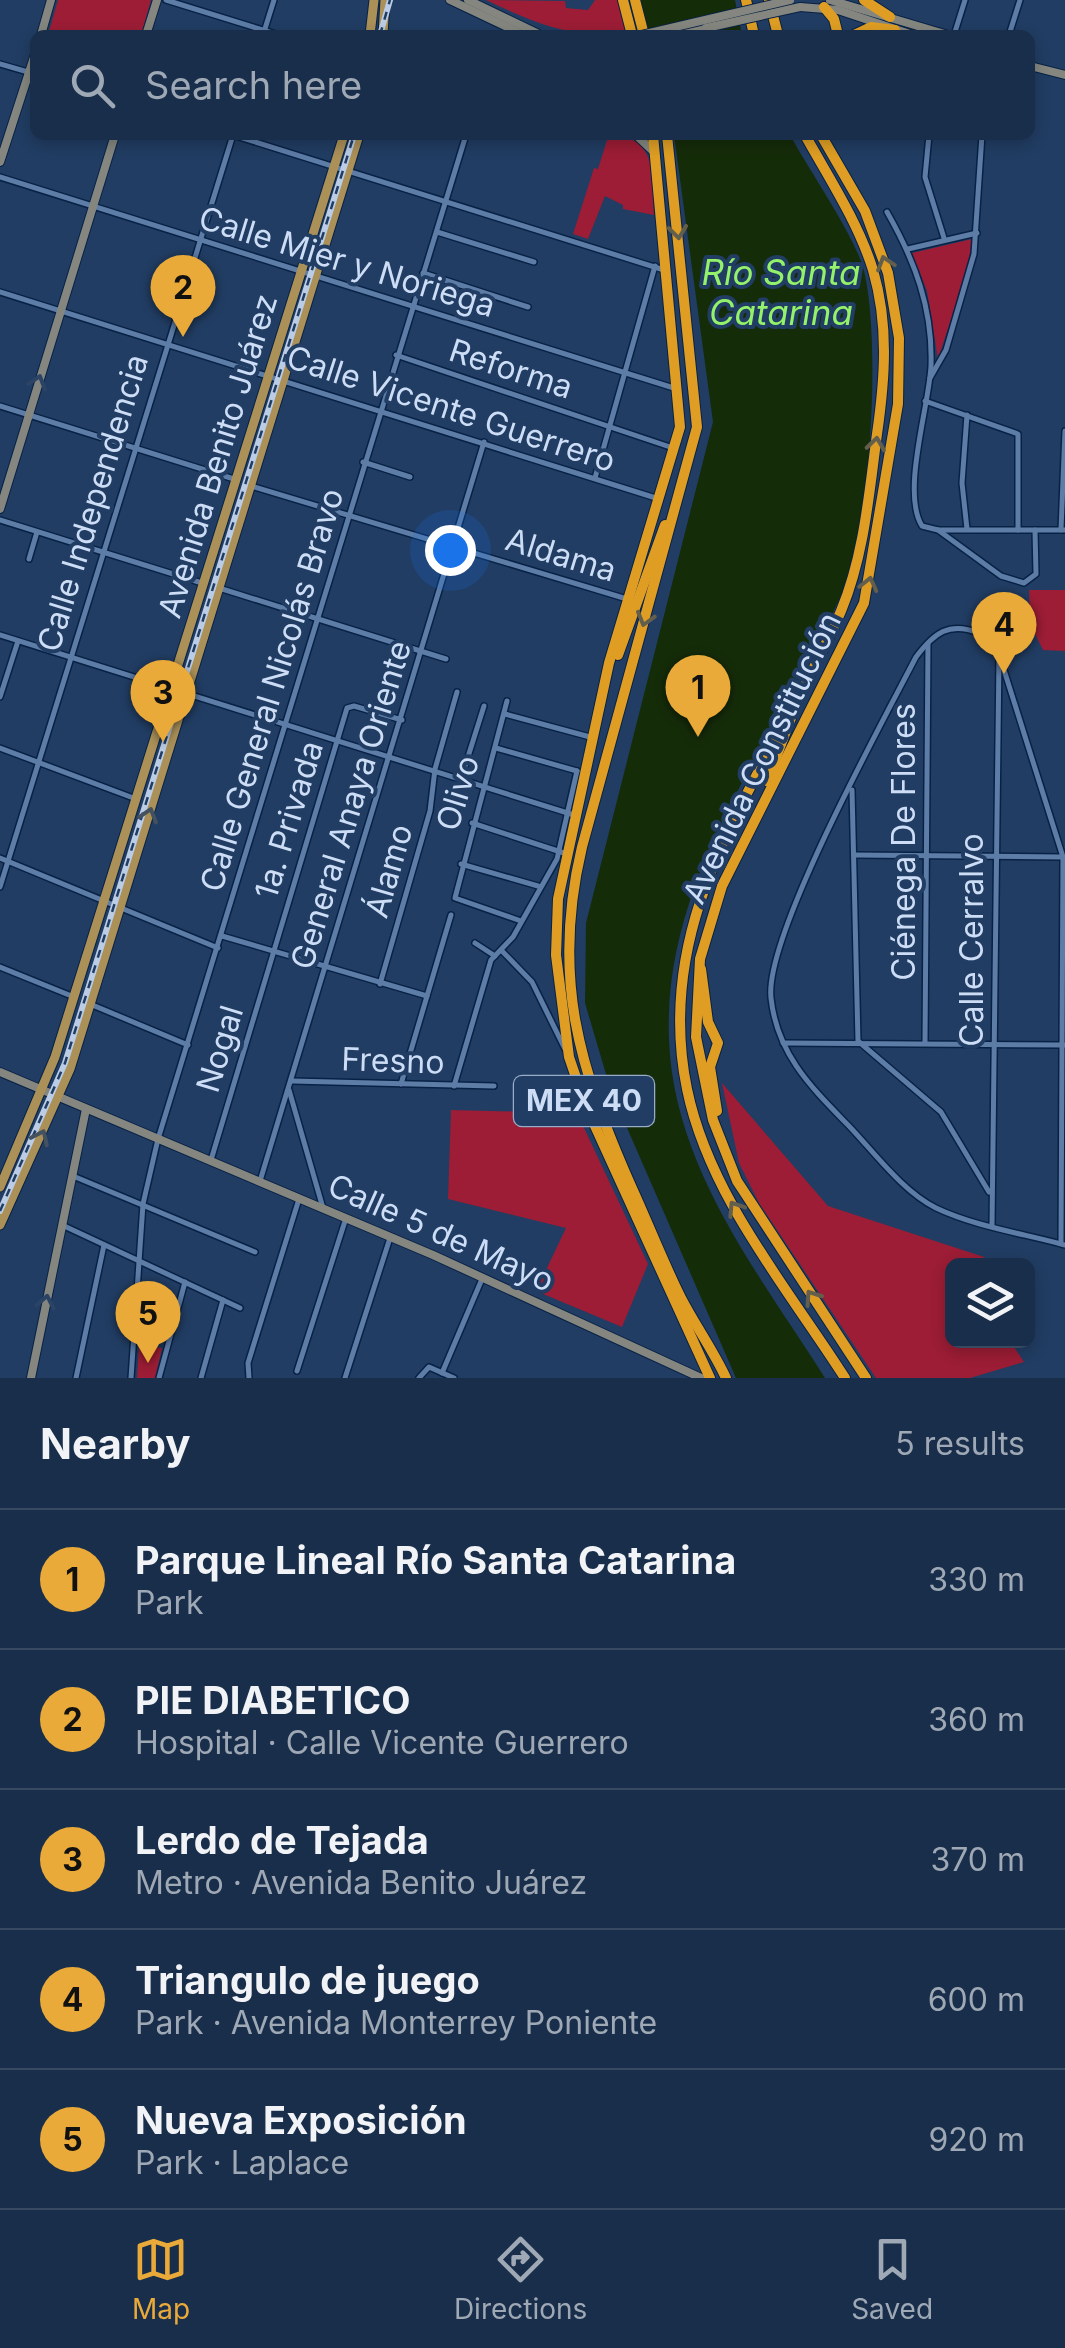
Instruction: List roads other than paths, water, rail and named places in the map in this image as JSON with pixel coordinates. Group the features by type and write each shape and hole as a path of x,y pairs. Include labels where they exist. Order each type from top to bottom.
{"highway":[{"path":"623,0 631,30"},
{"path":"636,0 641,30"},
{"path":"746,0 753,30"},
{"path":"769,0 777,30"},
{"path":"864,0 890,17"},
{"path":"827,4 837,30"},
{"path":"867,30 895,30"},
{"name":"MEX 40","path":"654,140 680,390 676,449 627,599 581,772 562,853 556,940 569,1056 585,1104 710,1378"},
{"name":"MEX 40","path":"668,140 697,427 582,847 568,916 566,949 576,1040 600,1117 680,1295 726,1378"},
{"name":"Avenida Constitución","path":"809,140 868,256 880,300 885,360 868,500 853,579 742,799 699,894 682,973 680,1048 694,1121 714,1173 845,1378"},
{"name":"Avenida Constitución","path":"824,140 865,211 888,272 899,338 898,404 864,603 722,886 700,959 695,998 697,1052 719,1137 744,1195 866,1378"},
{"path":"596,722 638,596 685,478"},
{"path":"756,815 798,693"},
{"path":"700,959 708,1022 718,1043 710,1067 719,1137"}],"main road":[{"path":"371,30 374,0"},
{"path":"383,30 386,0"},
{"name":"Avenida Benito Juárez","path":"0,1187 44,1090 343,140"},
{"name":"Avenida Benito Juárez","path":"0,1225 60,1097 357,140"},
{"path":"10,1166 24,1172"}],"street":[{"path":"42,30 51,0"},
{"path":"148,30 157,0"},
{"path":"166,0 255,30"},
{"path":"265,30 274,0"},
{"path":"450,0 502,26"},
{"path":"468,0 502,26"},
{"path":"663,30 790,0"},
{"path":"953,30 966,0"},
{"path":"1011,30 1020,0"},
{"path":"827,4 895,30"},
{"path":"697,30 827,4 934,30"},
{"path":"0,64 30,72"},
{"path":"1035,67 1065,75"},
{"path":"0,162 30,79"},
{"path":"0,509 113,140"},
{"name":"Calle Independencia","path":"0,886 231,140"},
{"path":"249,140 667,270"},
{"name":"Calle General Nicolás Bravo","path":"131,1378 143,1204 158,1139 464,140"},
{"path":"641,140 656,156"},
{"path":"929,140 925,177 944,238"},
{"path":"930,379 946,350 977,233 982,140"},
{"name":"Calle Mier y Noriega","path":"0,177 680,390"},
{"path":"887,212 908,249 928,310 930,379 915,491 922,526 938,530 1063,530 1065,431"},
{"path":"436,232 534,262"},
{"path":"908,249 977,233"},
{"path":"595,478 655,266"},
{"path":"423,273 528,307"},
{"name":"Calle Vicente Guerrero","path":"0,292 380,408 660,499"},
{"name":"Reforma","path":"396,355 676,449"},
{"path":"925,401 1018,434 1018,530"},
{"path":"0,406 236,480"},
{"path":"966,529 962,483 967,415"},
{"name":"General Anaya Oriente","path":"260,1181 484,442"},
{"path":"363,462 410,476"},
{"name":"Aldama","path":"251,486 627,599"},
{"path":"0,520 204,584"},
{"path":"938,530 1001,576 1024,583 1036,574 1036,530"},
{"path":"29,560 37,532"},
{"path":"219,588 446,658"},
{"path":"945,629 970,630 987,639 999,654 1064,857 1063,1244 934,1207 916,1194 809,1086 789,1060 770,1000 775,953 852,787 928,642 945,629"},
{"path":"0,635 571,814"},
{"path":"0,697 18,640"},
{"name":"Ciénega De Flores","path":"925,1044 928,642"},
{"name":"Calle Cerralvo","path":"992,1225 999,654"},
{"path":"997,687 1010,684"},
{"name":"Álamo","path":"380,984 430,811 435,769 457,692"},
{"name":"Olivo","path":"507,702 455,898 521,922"},
{"name":"1a. Privada","path":"273,951 351,705 402,720"},
{"path":"461,779 484,706"},
{"path":"505,714 593,738"},
{"path":"0,748 136,799"},
{"path":"496,748 581,772"},
{"path":"852,787 858,1041 940,1112 990,1195"},
{"path":"454,1086 489,965 521,922 538,886 562,853 472,823"},
{"path":"854,855 1064,857"},
{"path":"0,858 218,948"},
{"path":"462,864 538,886"},
{"path":"401,1085 451,915"},
{"path":"222,936 427,996"},
{"path":"474,944 496,956"},
{"name":"Nogal","path":"210,1160 273,951"},
{"path":"502,951 532,982 569,1056"},
{"path":"0,966 74,997"},
{"path":"90,1004 188,1045"},
{"path":"782,1043 1065,1044"},
{"name":"Calle 5 de Mayo","path":"0,1072 483,1277 701,1378"},
{"path":"290,1084 323,1208"},
{"name":"Fresno","path":"290,1084 494,1086"},
{"path":"35,1377 86,1108"},
{"path":"72,1175 254,1252"},
{"path":"249,1378 248,1363 299,1198"},
{"path":"977,1221 990,1212"},
{"path":"297,1370 346,1218"},
{"path":"62,1225 240,1308"},
{"path":"346,1378 390,1237"},
{"path":"76,1378 104,1244"},
{"path":"442,1372 483,1277"},
{"path":"159,1378 185,1282"},
{"path":"201,1378 223,1300"},
{"path":"419,1378 426,1368 454,1378"}],"water":[{"path":"640,0 735,0 741,30 648,30"},
{"name":"Río Santa Catarina","path":"675,140 793,140 858,253 869,299 872,384 860,525 841,595 703,864 684,921 672,979 669,1040 674,1087 703,1176 748,1259 825,1378 736,1378 611,1091 585,1003 586,923 713,422"}],"railway":[{"path":"381,30 390,0"},
{"path":"0,1211 65,1063 352,140"}],"place":[{"name":"PIE DIABETICO","path":"183,337"},
{"name":"Triangulo de juego","path":"1004,674"},
{"name":"Parque Lineal Río Santa Catarina","path":"698,737"},
{"name":"Lerdo de Tejada","path":"163,742"},
{"name":"Nueva Exposición","path":"148,1363"}]}
